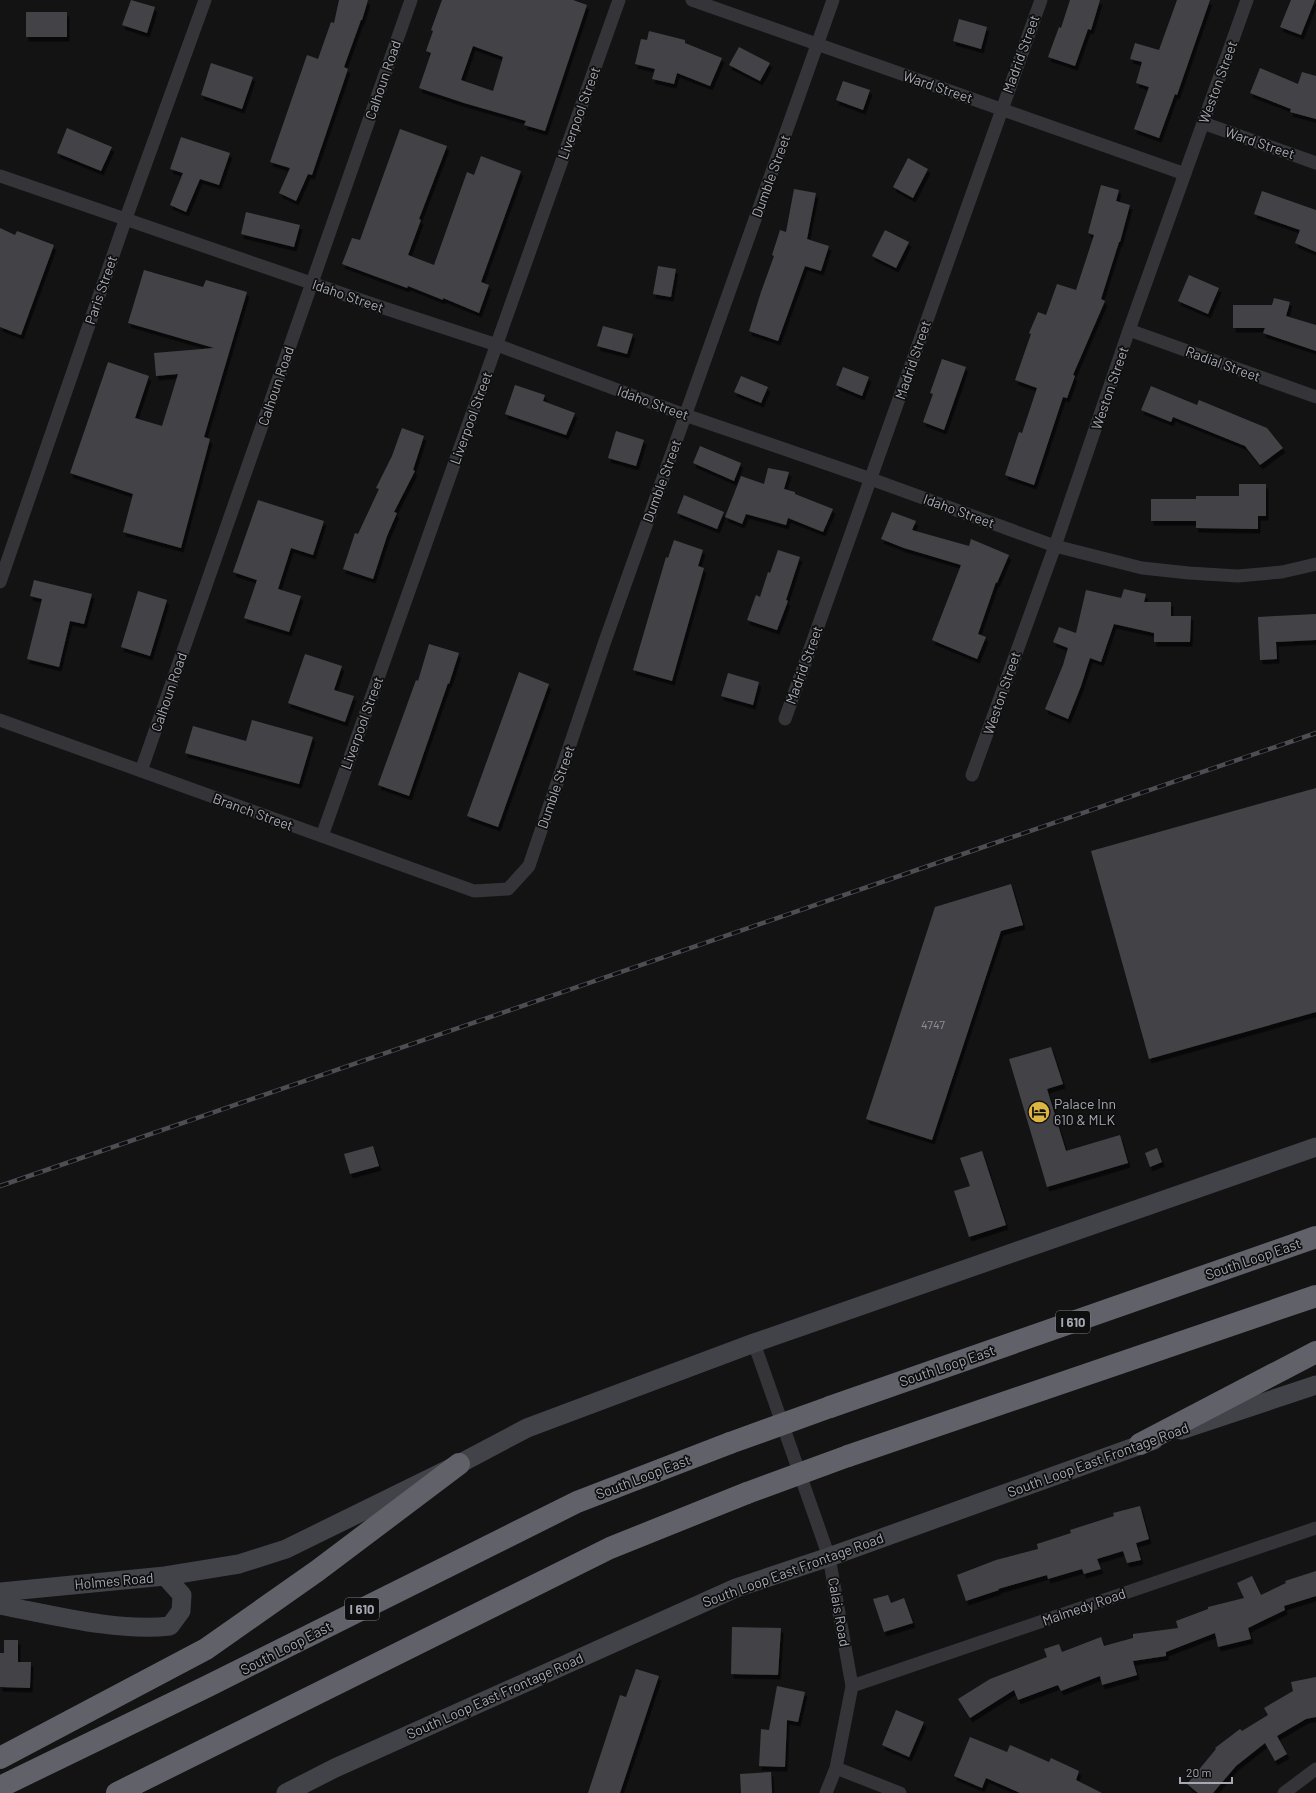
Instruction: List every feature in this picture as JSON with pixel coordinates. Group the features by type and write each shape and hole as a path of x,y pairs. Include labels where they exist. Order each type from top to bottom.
{"highway":[{"name":"South Loop East","path":"0,1787 215,1683 577,1502 730,1443 830,1407 1316,1237"},
{"path":"117,1793 610,1548 747,1493 848,1456 1316,1296"},
{"path":"1140,1444 1316,1352"},
{"path":"0,1758 206,1649 316,1571 459,1464"}],"main road":[{"path":"165,1576 239,1564 286,1549 459,1464 526,1428 754,1343 1316,1148"},
{"name":"South Loop East Frontage Road","path":"296,1790 335,1768 736,1588 829,1557 1140,1444 1316,1385"},
{"name":"Holmes Road","path":"0,1592 165,1576 182,1595 181,1611 170,1626 150,1628 89,1622 0,1605"}],"street":[{"name":"Paris Street","path":"0,582 126,218 205,0"},
{"name":"Calhoun Road","path":"141,771 411,0"},
{"name":"Liverpool Street","path":"322,836 619,0"},
{"name":"Ward Street","path":"692,0 1185,174"},
{"name":"Dumble Street","path":"508,889 529,866 603,648 833,0"},
{"name":"Madrid Street","path":"785,719 1041,0"},
{"name":"Weston Street","path":"972,775 1055,546 1129,330 1247,0"},
{"name":"Ward Street","path":"1203,123 1316,163"},
{"name":"Idaho Street","path":"0,176 497,345 685,415 871,479 1055,546 1142,568 1189,573 1238,576 1282,572 1316,564"},
{"name":"Radial Street","path":"1129,330 1316,397"},
{"name":"Branch Street","path":"0,720 474,891 508,889"},
{"name":"Calais Road","path":"754,1343 829,1557 852,1686 836,1768 826,1793"},
{"name":"Malmedy Road","path":"852,1686 1316,1528"},
{"path":"836,1768 900,1793"},
{"path":"1284,1793 1316,1769"}],"building":[{"path":"131,0 155,7 147,33 122,25"},
{"path":"339,0 368,0 344,67 348,69 312,175 308,174 296,201 279,193 290,168 270,162 307,55 318,59 331,22 334,23"},
{"path":"442,0 573,0 587,5 545,131 524,125 526,121 419,88 431,53 426,51 433,31 431,30","holes":["473,46 503,57 493,91 461,80"]},
{"path":"1070,0 1100,0 1091,30 1088,29 1075,66 1048,57 1059,27 1061,28"},
{"path":"1177,0 1210,0 1177,95 1175,94 1159,138 1134,129 1149,87 1136,83 1142,62 1130,59 1135,43 1159,50"},
{"path":"1291,0 1315,0 1301,35 1280,27"},
{"path":"26,12 67,12 67,37 26,37"},
{"path":"959,19 987,27 981,49 953,41"},
{"path":"649,31 685,40 685,43 722,58 710,86 677,73 674,84 652,79 655,69 635,64 641,39 647,40"},
{"path":"739,47 770,63 760,81 729,65"},
{"path":"211,63 253,77 242,109 201,95"},
{"path":"1260,68 1298,84 1302,72 1316,76 1316,119 1290,112 1291,109 1250,93"},
{"path":"843,81 870,90 863,110 836,100"},
{"path":"67,128 112,147 101,171 57,153"},
{"path":"400,129 447,146 419,219 421,220 408,255 434,265 467,172 474,175 481,156 521,171 481,282 489,285 479,313 443,298 443,300 408,286 407,288 342,264 352,238 360,240"},
{"path":"181,137 230,153 219,185 200,179 186,212 170,205 183,173 170,169"},
{"path":"908,158 928,169 913,198 893,187"},
{"path":"1101,185 1119,190 1116,201 1130,205 1120,242 1101,299 1105,301 1073,375 1075,376 1067,398 1063,397 1034,485 1005,475 1019,432 1022,433 1037,388 1015,380 1031,334 1029,333 1038,312 1046,315 1057,284 1076,290 1094,235 1088,233"},
{"path":"794,189 816,193 807,239 829,246 821,271 805,266 778,341 749,331 774,256 772,255 780,230 786,232"},
{"path":"1262,191 1316,210 1316,252 1295,243 1300,230 1254,214"},
{"path":"246,212 300,225 294,247 241,234"},
{"path":"0,228 15,235 17,231 54,245 21,335 0,327"},
{"path":"885,230 909,242 896,268 872,256"},
{"path":"658,266 676,269 671,297 653,294"},
{"path":"144,270 203,287 206,280 247,292 204,437 210,439 181,548 123,532 133,494 70,473 108,362 149,376 135,418 162,426 178,374 156,376 154,353 214,348 128,323"},
{"path":"1189,275 1219,288 1208,314 1178,301"},
{"path":"1274,298 1290,302 1286,316 1316,325 1316,351 1263,333 1265,328 1233,328 1233,305 1272,305"},
{"path":"603,326 633,334 627,354 597,346"},
{"path":"942,359 966,367 944,430 923,422 933,394 930,393"},
{"path":"843,367 869,377 862,396 836,385"},
{"path":"741,376 768,387 761,403 734,392"},
{"path":"515,385 545,395 543,401 575,413 566,435 505,414"},
{"path":"1151,386 1197,405 1199,400 1267,428 1283,448 1260,465 1245,446 1173,417 1171,422 1141,410"},
{"path":"402,428 424,436 413,470 415,471 394,512 397,513 387,536 373,579 343,569 355,533 358,534 379,489 376,488 392,456"},
{"path":"616,431 644,440 636,466 608,458"},
{"path":"700,446 741,463 734,481 693,463"},
{"path":"768,468 789,472 784,489 795,492 795,494 833,509 823,532 788,518 786,525 746,514 742,524 725,517 741,476 764,484"},
{"path":"1239,484 1266,484 1266,516 1258,516 1258,529 1196,528 1196,521 1151,521 1151,499 1196,499 1196,496 1239,496"},
{"path":"684,495 724,512 717,529 677,513"},
{"path":"258,500 324,521 313,555 291,548 278,589 301,596 289,632 244,618 257,580 233,572"},
{"path":"892,512 916,521 912,530 969,546 971,539 1009,555 997,583 996,582 978,634 986,637 977,659 932,640 961,565 904,548 881,539"},
{"path":"674,540 703,550 698,566 704,568 672,681 633,670 666,557 668,558"},
{"path":"778,550 800,557 786,600 788,601 777,630 747,620 756,595 760,597 768,572 770,573"},
{"path":"34,580 92,594 84,624 70,621 59,667 27,659 42,599 30,596"},
{"path":"1124,589 1146,594 1144,602 1171,602 1171,616 1191,616 1190,642 1154,642 1154,633 1114,624 1101,662 1090,658 1068,719 1045,709 1063,665 1068,648 1053,642 1059,627 1076,633 1086,590 1121,598"},
{"path":"138,591 167,600 150,656 121,647"},
{"path":"1316,614 1316,640 1276,642 1277,659 1260,660 1258,617"},
{"path":"429,644 459,653 409,796 378,785 416,680 418,681"},
{"path":"305,654 342,666 334,690 354,696 345,722 288,703"},
{"path":"519,672 549,684 498,827 467,816"},
{"path":"728,673 759,682 753,705 721,696"},
{"path":"252,720 313,737 299,784 185,753 193,726 246,741"},
{"path":"1316,788 1316,1012 1149,1059 1091,851"},
{"path":"1011,884 1023,925 1001,931 932,1140 866,1119 935,907"},
{"name":"Palace Inn 610 & MLK","path":"1051,1047 1063,1084 1047,1089 1066,1151 1120,1135 1128,1163 1047,1187 1009,1059"},
{"path":"373,1146 379,1166 350,1174 344,1154"},
{"path":"1157,1148 1162,1162 1150,1167 1145,1153"},
{"path":"982,1151 1006,1225 969,1237 954,1191 970,1186 960,1158"},
{"path":"1140,1506 1149,1539 1136,1543 1141,1560 1127,1563 1123,1551 1097,1559 1101,1569 1084,1574 1082,1569 1048,1579 1047,1575 998,1589 999,1590 966,1601 957,1575 996,1560 1038,1549 1037,1544 1071,1533 1070,1530 1114,1516 1113,1513"},
{"path":"1316,1571 1316,1596 1284,1606 1285,1610 1248,1628 1251,1639 1218,1647 1215,1633 1166,1652 1166,1656 1133,1661 1137,1675 1102,1685 1100,1676 1061,1691 1058,1685 1018,1700 1014,1690 970,1718 958,1699 990,1679 1047,1657 1044,1649 1059,1644 1062,1652 1101,1637 1104,1646 1133,1638 1133,1634 1178,1628 1176,1621 1208,1609 1208,1607 1244,1598 1237,1583 1252,1576 1261,1595 1286,1583 1285,1581"},
{"path":"888,1595 891,1603 904,1598 913,1623 884,1632 873,1599"},
{"path":"732,1627 781,1628 778,1675 731,1674"},
{"path":"4,1640 18,1640 18,1662 31,1662 30,1688 0,1687 0,1653 4,1653"},
{"path":"636,1669 659,1676 620,1793 588,1793 620,1695 626,1697"},
{"path":"1316,1677 1316,1717 1306,1719 1277,1736 1287,1754 1275,1761 1265,1743 1236,1766 1213,1793 1198,1793 1187,1784 1216,1749 1215,1748 1240,1729 1242,1731 1268,1715 1264,1708 1293,1691 1291,1682"},
{"path":"777,1686 805,1692 798,1722 787,1720 785,1767 759,1766 761,1729 769,1730"},
{"path":"896,1710 924,1722 909,1757 882,1745"},
{"path":"970,1737 1007,1752 1010,1745 1049,1762 1051,1758 1079,1771 1076,1780 1102,1793 1020,1793 986,1778 982,1788 954,1776"},
{"path":"771,1772 772,1793 741,1793 740,1774"}],"railway":[{"path":"0,1186 1316,733"}],"place":[{"name":"Palace Inn 610 & MLK","path":"1039,1112"}]}
